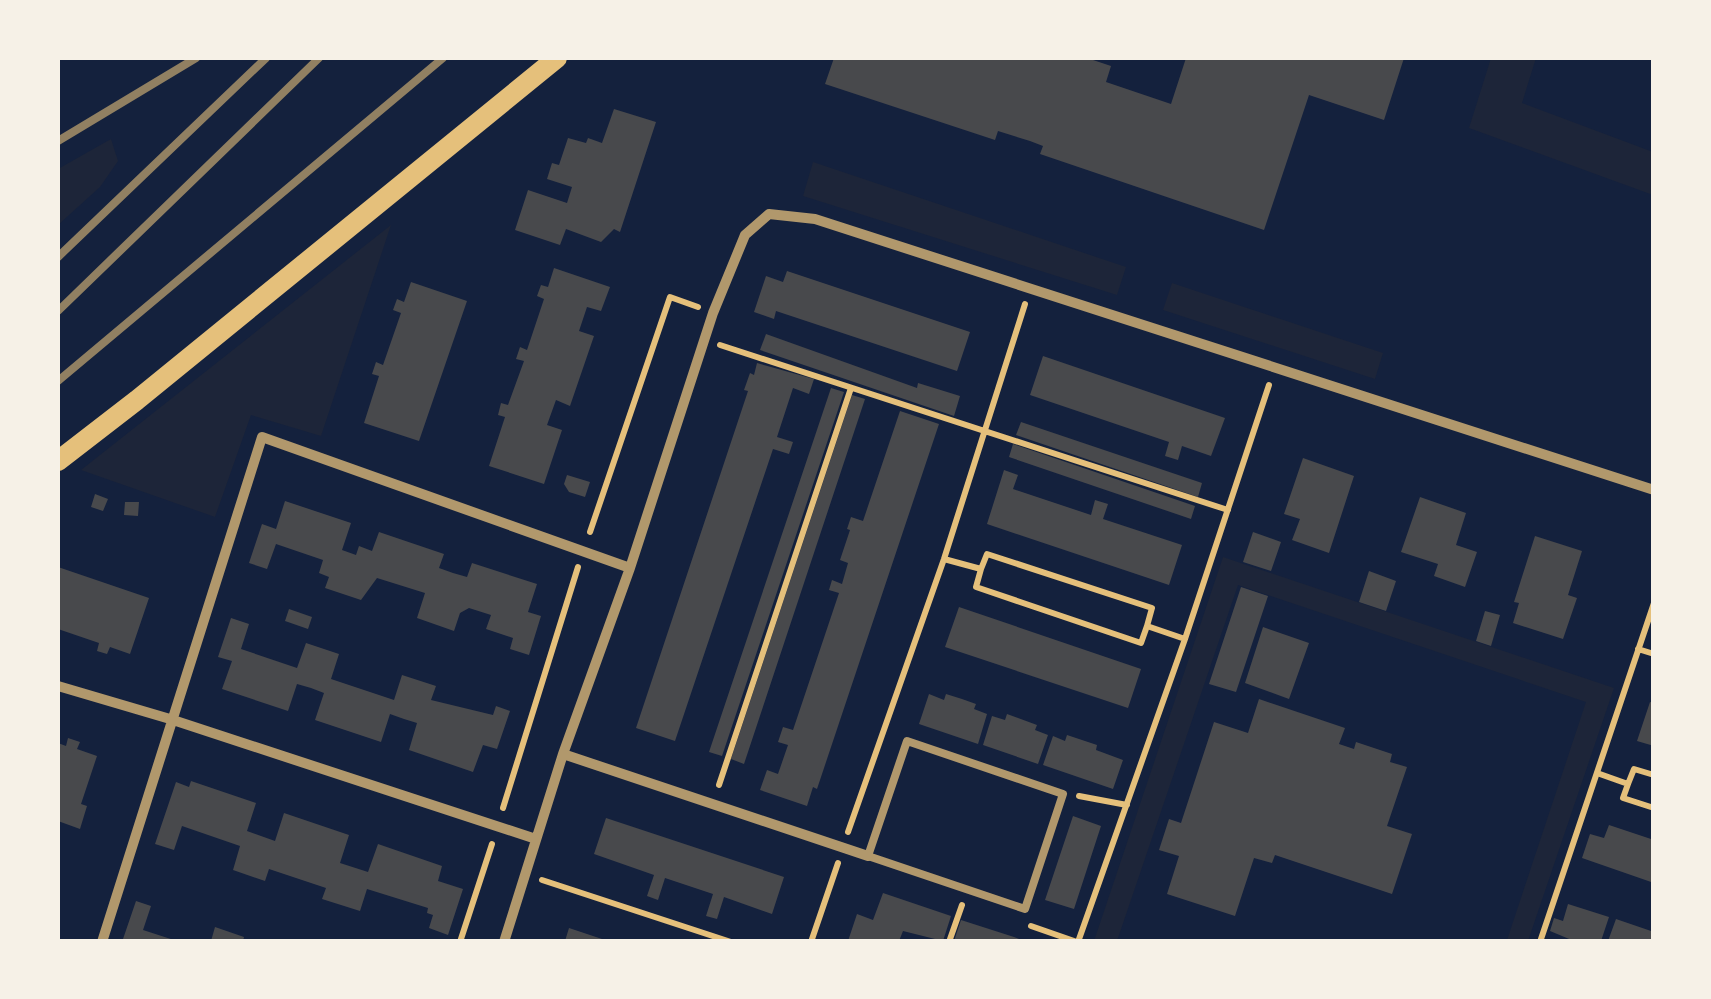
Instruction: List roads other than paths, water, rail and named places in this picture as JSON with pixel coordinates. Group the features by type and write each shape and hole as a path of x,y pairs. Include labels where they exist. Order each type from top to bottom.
{"main road":[{"path":"58,460 558,58"}],"street":[{"path":"504,942 563,754 630,568 713,313 746,235 769,214 815,219 1654,490"},
{"path":"102,942 262,438 630,568"},
{"path":"58,686 498,824 536,840"},
{"path":"563,754 868,856"}],"lane":[{"path":"906,741 1063,794 1024,909 868,856 906,741"}],"railway":[{"path":"58,141 196,58"},
{"path":"58,257 266,58"},
{"path":"58,311 319,58"},
{"path":"58,381 443,58"}]}
